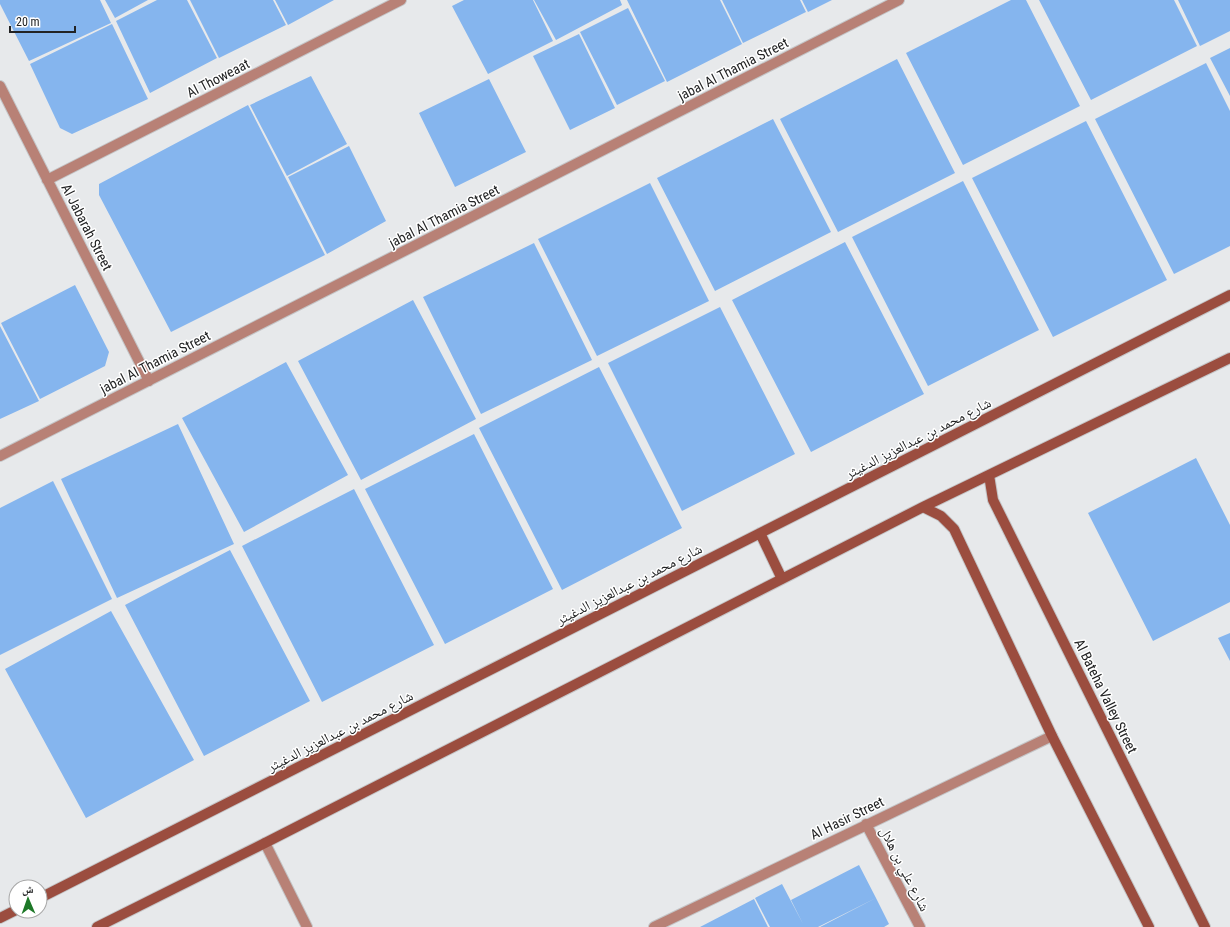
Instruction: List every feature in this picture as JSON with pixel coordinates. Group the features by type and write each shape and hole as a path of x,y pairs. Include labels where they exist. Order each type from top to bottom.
{"street":[{"name":"Al Thoweaat","path":"47,180 401,0"},
{"name":"jabal Al Thamia Street","path":"0,456 900,0"},
{"name":"Al Jabarah Street","path":"0,86 150,381"},
{"name":"شارع محمد بن عبدالعزيز الدغيثر","path":"48,894 1230,295"},
{"path":"97,927 265,843 923,507 1230,358"},
{"name":"Al Bateha Valley Street","path":"989,475 993,500 1205,927"},
{"path":"923,507 941,516 954,529 1052,736 1149,927"},
{"path":"760,533 782,579"},
{"name":"Al Hasir Street","path":"654,927 1052,736"},
{"name":"شارع علي بن هلال","path":"866,824 920,927"},
{"path":"265,843 307,927"}],"building":[{"path":"0,0 100,0 111,23 29,61 0,4"},
{"path":"105,0 148,0 115,18"},
{"path":"157,0 187,0 217,58 150,93 116,21"},
{"path":"190,0 273,0 286,25 219,58"},
{"path":"275,0 334,0 288,25"},
{"path":"464,0 533,0 553,41 488,74 452,6"},
{"path":"534,0 620,0 622,5 556,40"},
{"path":"627,0 720,0 742,44 667,82"},
{"path":"722,0 800,0 806,12 743,43"},
{"path":"802,0 832,0 808,12"},
{"path":"1011,0 1026,0 1080,106 963,165 906,53"},
{"path":"1039,0 1174,0 1197,46 1091,100"},
{"path":"1178,0 1230,0 1230,31 1200,46"},
{"path":"628,8 665,81 617,105 580,32"},
{"path":"112,24 148,99 72,134 60,128 30,64"},
{"path":"579,34 615,108 570,130 533,56"},
{"path":"1230,48 1230,96 1210,58"},
{"path":"897,59 955,173 838,232 780,119"},
{"path":"1206,63 1230,111 1230,246 1174,274 1095,119"},
{"path":"311,76 347,144 287,176 250,105"},
{"path":"489,79 526,152 455,187 419,113"},
{"path":"248,105 325,255 171,332 99,195 99,184"},
{"path":"773,119 831,232 715,291 657,178"},
{"path":"1086,121 1167,280 1053,337 972,178"},
{"path":"349,146 386,221 327,254 288,177"},
{"path":"963,181 1039,330 928,386 852,237"},
{"path":"650,183 709,301 597,356 538,239"},
{"path":"845,242 924,394 811,452 732,300"},
{"path":"534,243 592,360 481,414 423,297"},
{"path":"75,285 109,352 105,366 40,399 1,323"},
{"path":"413,300 476,419 361,480 298,361"},
{"path":"720,307 795,454 682,511 608,363"},
{"path":"0,326 39,401 0,419"},
{"path":"286,362 348,475 244,532 182,418"},
{"path":"599,367 682,528 562,590 479,428"},
{"path":"178,424 234,544 117,598 61,479"},
{"path":"474,434 553,589 445,644 365,489"},
{"path":"1196,458 1230,525 1230,602 1153,641 1088,513"},
{"path":"53,481 112,599 0,655 0,508"},
{"path":"354,489 434,645 322,702 242,546"},
{"path":"230,550 310,701 204,756 125,605"},
{"path":"111,611 194,760 86,818 5,669"},
{"path":"1230,633 1230,661 1218,638"},
{"path":"859,865 876,898 818,927 770,927 755,898 782,884 803,924 791,900"},
{"path":"876,898 889,924 884,927 820,927"},
{"path":"754,899 768,927 700,927"}]}
